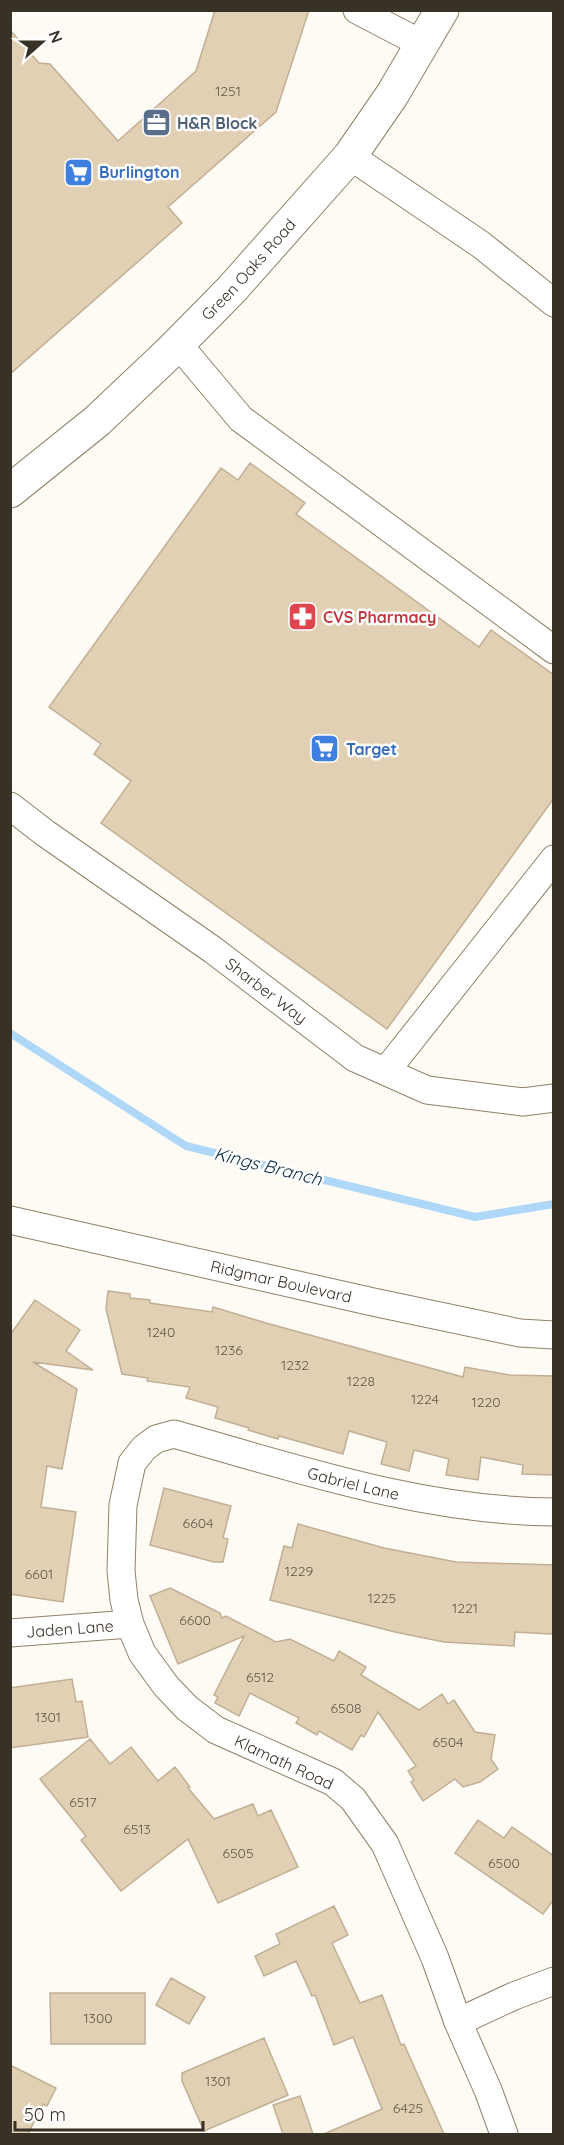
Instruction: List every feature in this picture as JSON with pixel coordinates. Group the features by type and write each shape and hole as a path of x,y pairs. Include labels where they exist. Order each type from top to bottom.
{"main road":[{"name":"Green Oaks Road","path":"10,491 97,421 232,289 350,156 392,95 442,10"}],"street":[{"path":"357,10 422,44"},
{"path":"350,156 480,244 554,303"},
{"path":"178,344 241,419 554,650"},
{"name":"Sharber Way","path":"10,806 213,950 355,1058 427,1090 523,1102 554,1098"},
{"path":"386,1071 554,858"},
{"name":"Ridgmar Boulevard","path":"10,1220 384,1305 520,1333 554,1335"},
{"name":"Gabriel Lane","path":"156,1439 174,1434 309,1472 422,1500 510,1511 554,1512"},
{"name":"Klamath Road","path":"156,1439 144,1448 132,1463 123,1505 121,1571 124,1600 130,1624 142,1653 166,1686 187,1708 216,1730 333,1782 353,1799 385,1844 435,1958 458,2022 488,2090 504,2134"},
{"name":"Jaden Lane","path":"10,1633 130,1624"},
{"path":"458,2022 514,1996 554,1981"}],"building":[{"name":"Burlington","path":"215,10 309,10 276,112 168,207 182,223 10,374 10,30 39,63 50,64 118,141 196,71"},
{"name":"Target","path":"250,463 305,503 296,514 479,647 491,630 554,675 554,798 387,1029 101,823 131,781 94,754 101,744 49,707 221,468 238,480"},
{"path":"108,1291 130,1294 130,1298 150,1300 150,1303 212,1312 213,1307 463,1377 465,1367 510,1375 554,1376 554,1475 522,1474 523,1465 481,1457 478,1480 446,1475 449,1459 414,1450 409,1471 381,1464 387,1442 349,1431 343,1454 279,1436 278,1439 215,1418 218,1407 186,1398 190,1387 147,1381 148,1378 122,1374 106,1309"},
{"path":"35,1300 80,1330 66,1351 93,1370 33,1362 77,1389 62,1469 47,1466 41,1507 76,1512 63,1602 10,1594 10,1335"},
{"path":"164,1488 231,1506 223,1538 228,1539 223,1562 214,1562 150,1545"},
{"path":"298,1524 384,1548 456,1562 554,1565 554,1631 551,1634 515,1632 514,1646 444,1642 270,1600 284,1546 292,1548"},
{"path":"170,1588 220,1613 222,1618 226,1616 276,1642 290,1639 334,1661 339,1651 366,1667 361,1675 419,1710 442,1694 448,1704 454,1700 475,1732 495,1735 491,1759 498,1769 480,1782 463,1787 455,1779 423,1801 411,1782 414,1780 408,1771 416,1766 378,1712 364,1737 361,1735 352,1750 319,1731 317,1735 296,1723 299,1718 250,1693 239,1716 215,1703 218,1697 214,1695 244,1636 178,1664 150,1596"},
{"path":"72,1679 76,1702 82,1701 88,1737 10,1748 10,1688"},
{"path":"90,1739 110,1764 131,1747 158,1781 175,1767 190,1787 188,1788 214,1819 253,1804 258,1816 271,1810 298,1867 218,1903 188,1839 121,1891 81,1840 86,1836 40,1779"},
{"path":"478,1820 504,1838 512,1827 554,1856 554,1899 543,1914 455,1853"},
{"path":"334,1906 348,1935 332,1943 360,2003 382,1995 401,2045 404,2044 444,2134 324,2134 382,2109 353,2037 334,2045 315,1995 312,1996 296,1961 264,1976 255,1956 280,1944 276,1934"},
{"path":"171,1978 205,1997 189,2024 156,2005"},
{"path":"50,1993 145,1993 145,2044 51,2044"},
{"path":"264,2038 288,2095 204,2131 182,2081 182,2073"},
{"path":"10,2065 56,2088 47,2106 43,2104 28,2134 10,2134"},
{"path":"300,2096 313,2134 283,2134 273,2105"}],"waterway":[{"name":"Kings Branch","path":"10,1033 186,1146 475,1217 554,1204"}],"place":[{"name":"H&R Block","path":"156,123"},
{"name":"Burlington","path":"78,172"},
{"name":"CVS Pharmacy","path":"302,617"},
{"name":"Target","path":"325,749"}]}
